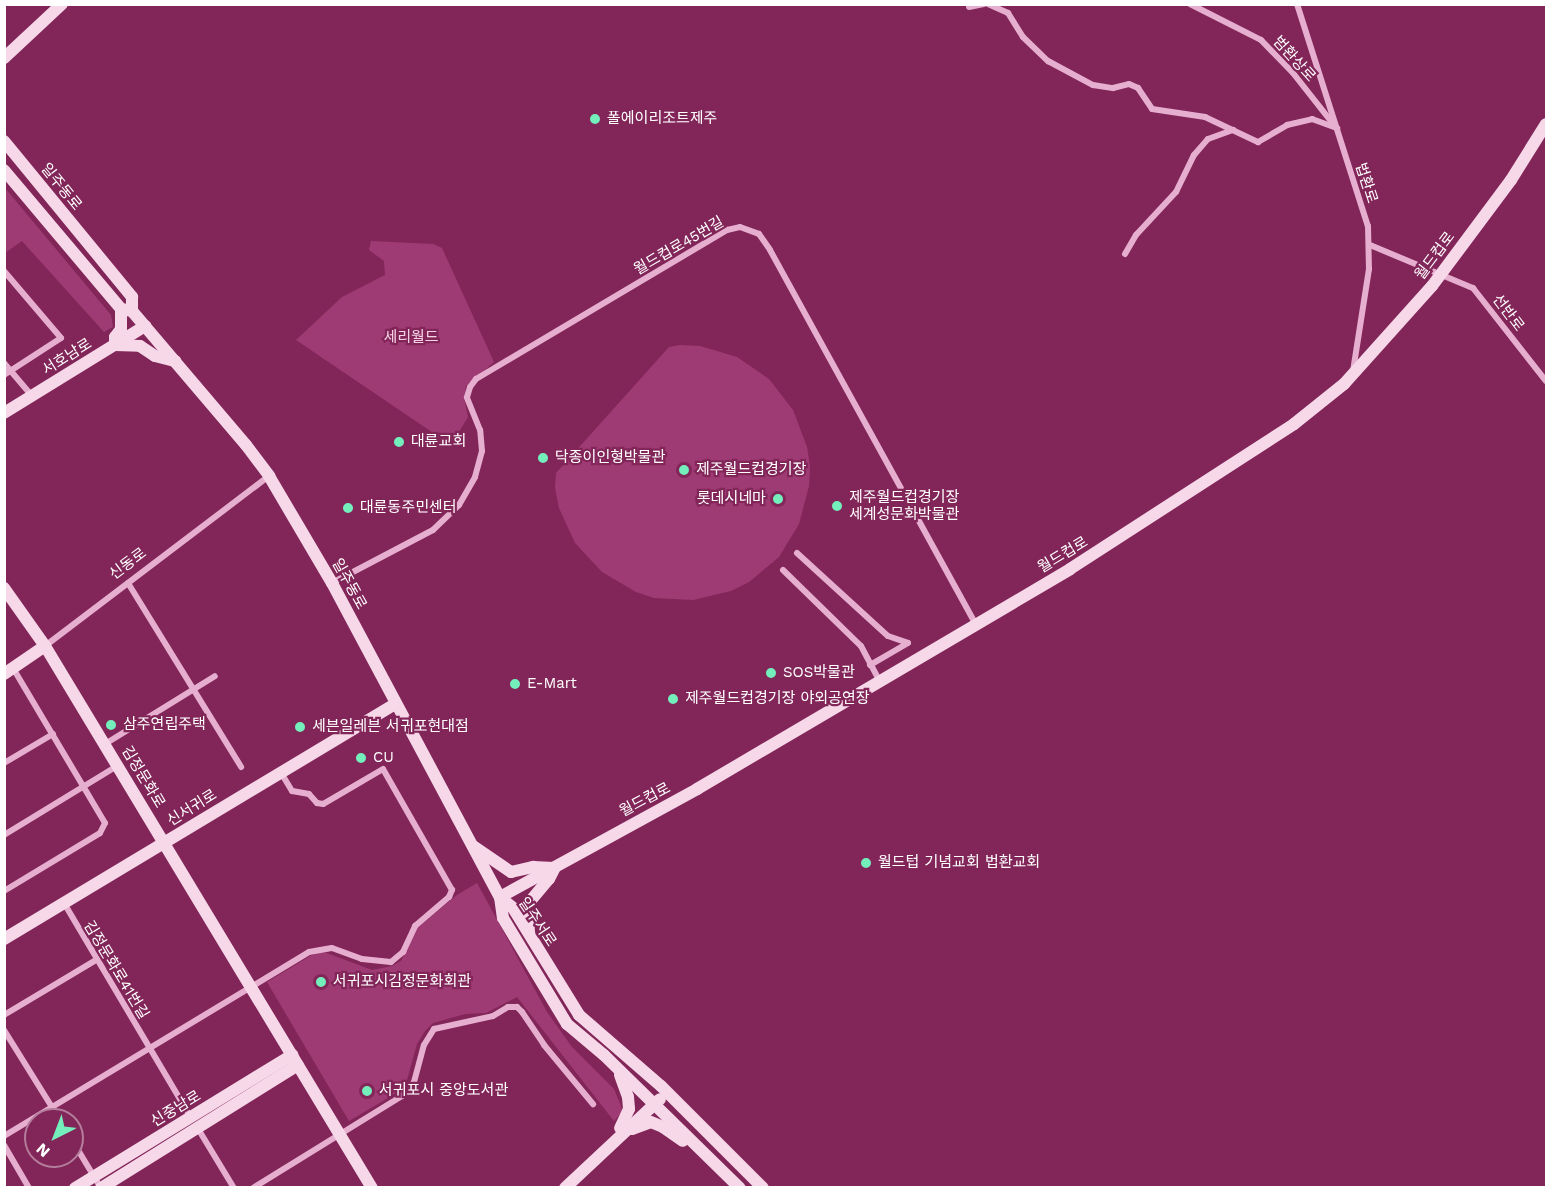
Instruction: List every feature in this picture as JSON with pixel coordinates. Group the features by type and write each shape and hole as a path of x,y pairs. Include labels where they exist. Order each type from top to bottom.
{"main road":[{"path":"4,58 62,4"},
{"name":"월드컵로","path":"500,897 697,789 1070,569 1294,424 1326,400 1353,375 1440,276 1511,180 1546,124"},
{"name":"일주동로","path":"4,141 132,297 127,310"},
{"name":"일주동로","path":"4,170 127,310 146,326 269,476 332,584 500,897"},
{"path":"127,310 115,345 140,345 155,356 175,361"},
{"name":"서호남로","path":"4,413 146,326"},
{"path":"4,588 45,646"},
{"name":"신동로","path":"9,671 45,646"},
{"name":"김정문화로","path":"45,646 372,1188"},
{"name":"신서귀로","path":"4,939 395,704"},
{"path":"472,846 511,872 533,867 555,868 549,879 527,905 530,936"},
{"name":"일주서로","path":"500,897 513,908 579,1015 664,1089 763,1188"},
{"name":"일주서로","path":"500,897 503,918 567,1024 604,1055 740,1188"},
{"path":"604,1055 619,1073 628,1097 629,1109 623,1130"},
{"name":"신중남로","path":"101,1187 194,1123 295,1060"},
{"path":"565,1188 664,1089"},
{"path":"623,1130 651,1122 663,1127 691,1150 706,1155"},
{"name":"신중남로","path":"75,1188 194,1123"}],"street":[{"path":"969,7 986,4 1008,13 1023,37 1047,61 1093,85 1113,88 1129,84 1138,88 1152,109 1205,117 1258,142 1287,125 1312,119 1336,128"},
{"name":"범환상로","path":"1190,4 1261,40 1293,73 1336,128"},
{"name":"법환로","path":"1296,4 1368,226 1370,268 1353,375"},
{"path":"1125,254 1136,235 1176,192 1194,155 1208,140 1233,130"},
{"name":"월드컵로45번길","path":"332,584 433,530 459,506 474,477 482,451 480,430 467,397 476,378 727,230 740,227 759,234 770,250 976,624"},
{"name":"선반로","path":"1370,245 1473,288 1546,381"},
{"path":"4,271 60,338 8,373"},
{"path":"4,363 8,373 32,397"},
{"name":"신동로","path":"45,646 269,476"},
{"path":"797,553 888,636 908,644 870,665"},
{"path":"783,570 868,654 870,665 879,680"},
{"path":"128,583 241,768"},
{"path":"4,891 103,831 105,823 53,734 9,671"},
{"path":"105,744 215,676"},
{"path":"4,764 53,734"},
{"path":"4,835 118,766"},
{"path":"4,1136 309,952 321,948 336,948 362,959 391,962 402,952 415,926 449,897 452,890 383,769 323,804 317,803 309,794 292,791 280,772"},
{"name":"김정문화로41번길","path":"64,903 234,1188"},
{"path":"4,1016 96,960"},
{"path":"253,1188 385,1109 409,1090 414,1082 424,1045 434,1029 493,1016 508,1007 517,1007 522,1012 544,1046 593,1104"},
{"path":"4,1030 52,1107"},
{"path":"4,1145 29,1188"},
{"path":"84,1160 101,1187"}],"green space":[{"path":"5,188 111,315 113,327 104,332 22,241 5,253"},
{"name":"세리월드","path":"371,241 433,244 442,248 494,362 466,386 464,398 468,417 451,445 296,340 342,297 385,275 384,261 369,250"},
{"name":"제주월드컵경기장","path":"700,346 737,357 769,379 793,410 807,447 810,466 809,486 799,524 779,557 749,582 731,591 693,600 654,598 636,592 602,572 575,543 559,508 555,488 556,473 669,347"},
{"path":"477,883 547,1012 572,1047 614,1089 623,1111 614,1121 517,997 486,1013 465,1014 433,1023 417,1044 407,1080 393,1095 349,1121 267,982 312,955 324,952 372,970 392,966 401,961 416,929 457,895"}],"place":[{"name":"폴에이리조트제주","path":"595,119"},
{"name":"대륜교회","path":"399,442"},
{"name":"닥종이인형박물관","path":"543,458"},
{"name":"제주월드컵경기장","path":"684,470"},
{"name":"롯데시네마","path":"778,499"},
{"name":"제주월드컵경기장 세계성문화박물관","path":"837,506"},
{"name":"대륜동주민센터","path":"348,508"},
{"name":"SOS박물관","path":"771,673"},
{"name":"E-Mart","path":"515,684"},
{"name":"제주월드컵경기장 야외공연장","path":"673,699"},
{"name":"삼주연립주택","path":"111,725"},
{"name":"세븐일레븐 서귀포현대점","path":"300,727"},
{"name":"CU","path":"361,758"},
{"name":"월드텁 기념교회 법환교회","path":"866,863"},
{"name":"서귀포시김정문화회관","path":"321,982"},
{"name":"서귀포시 중앙도서관","path":"367,1091"}]}
